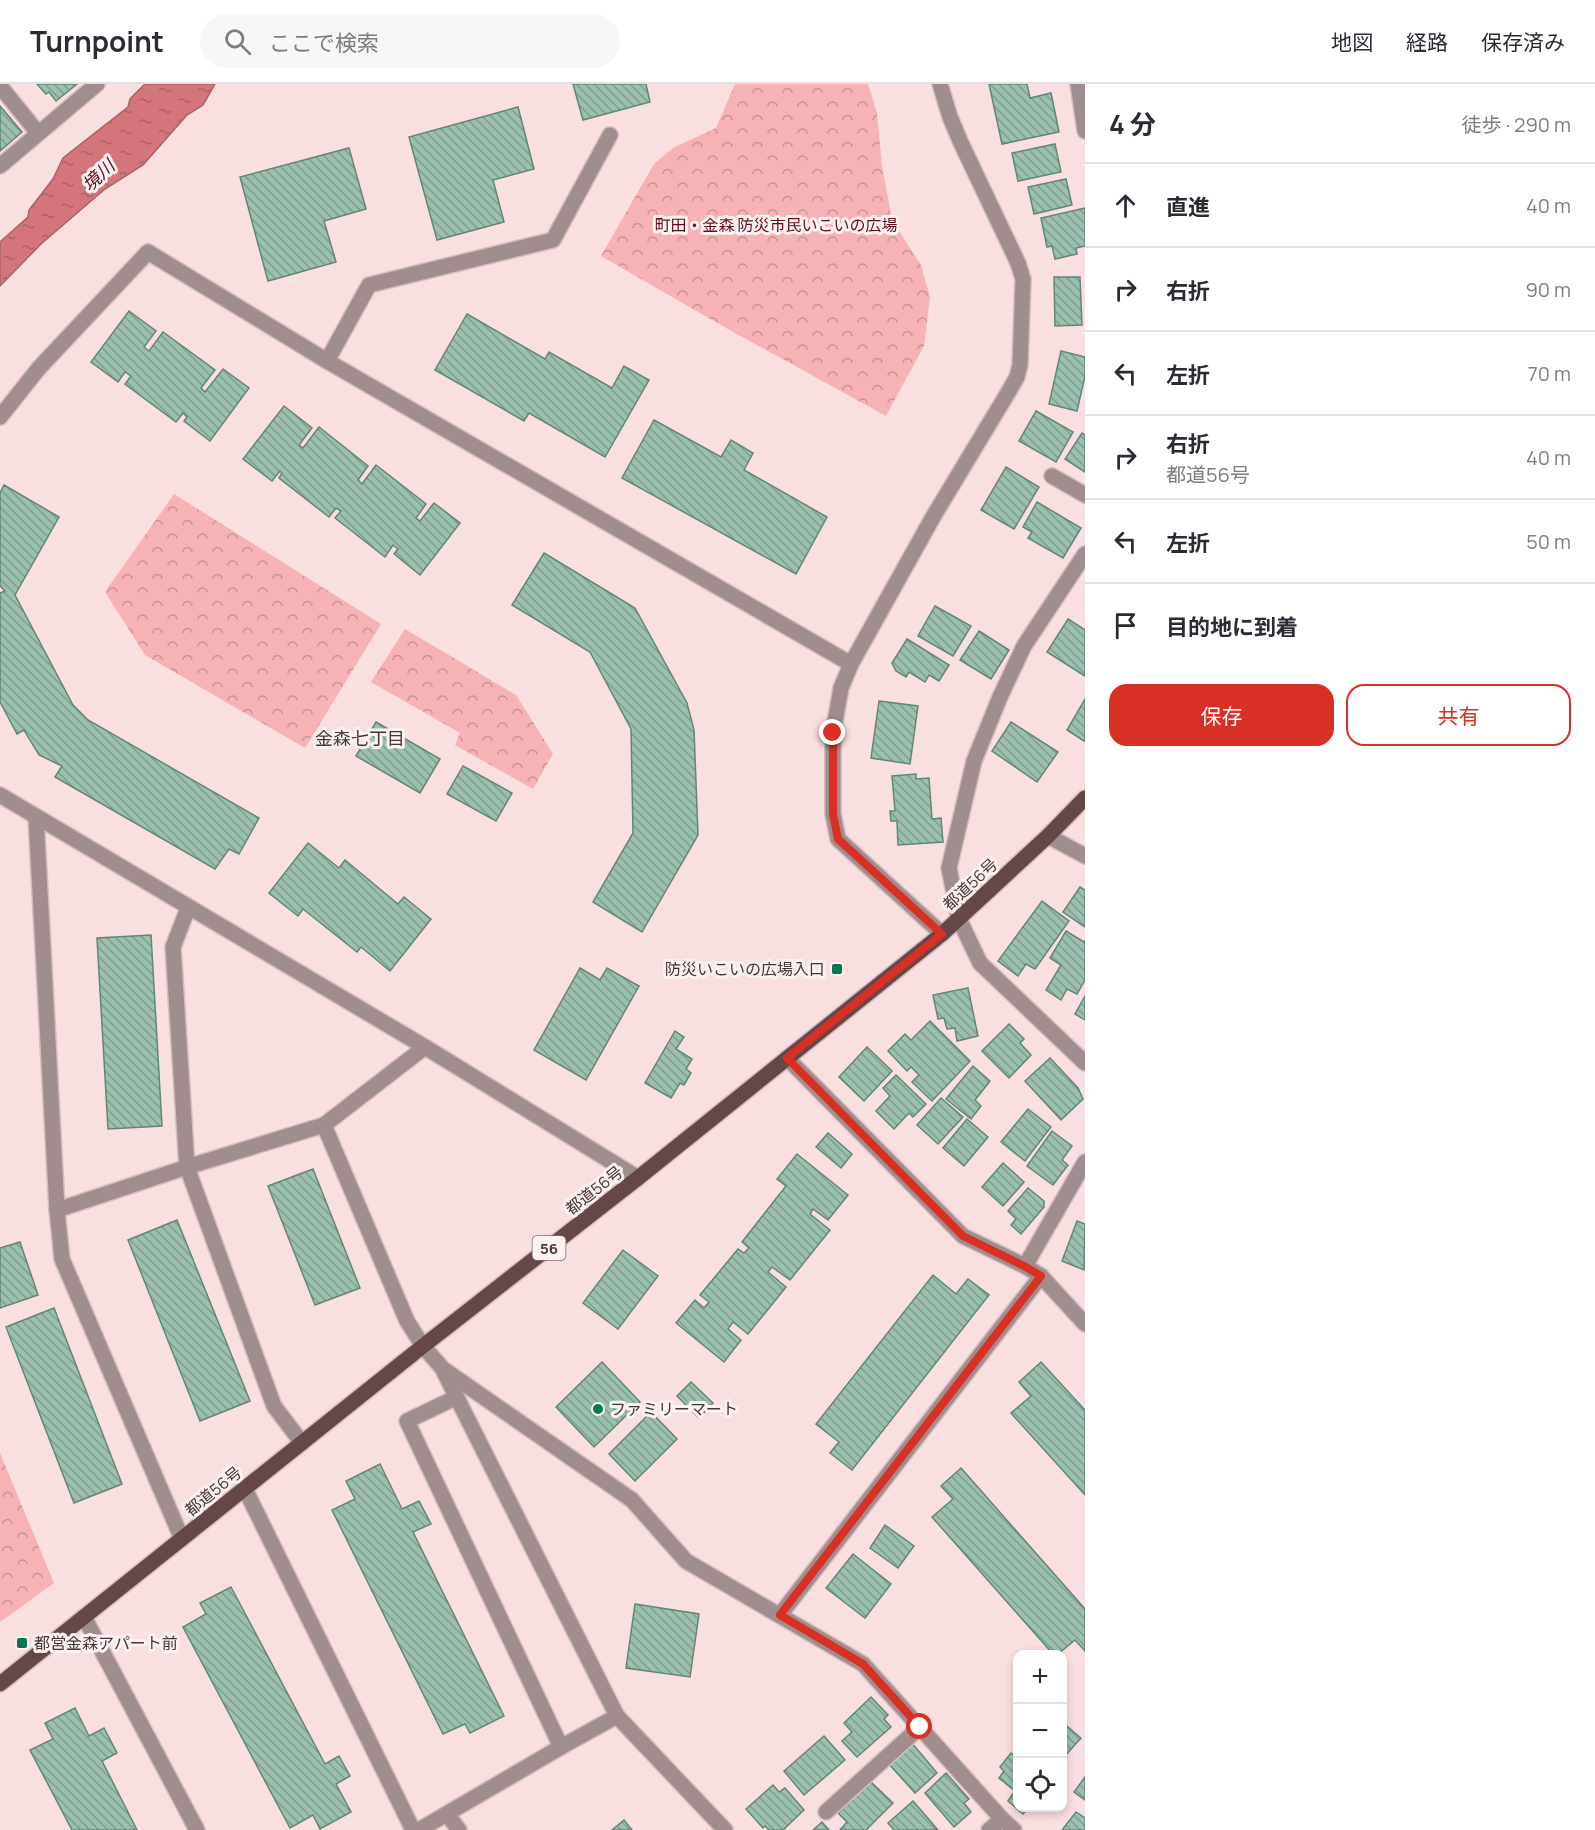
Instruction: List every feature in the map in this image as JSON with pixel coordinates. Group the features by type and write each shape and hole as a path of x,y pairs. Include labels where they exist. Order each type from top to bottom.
{"main road":[{"name":"都道56号","path":"0,1684 942,934 1085,798"}],"street":[{"path":"0,166 97,84"},
{"path":"939,84 950,117 1018,263 1023,279 1020,365 1017,377 933,517 850,664 841,688 833,733 833,814 838,839 942,934"},
{"path":"1078,84 1085,131"},
{"path":"0,86 38,134"},
{"path":"327,361 369,285 553,240 610,135"},
{"path":"0,417 39,368 148,252 327,361 850,664"},
{"path":"1052,476 1085,495"},
{"path":"1085,554 1024,646 1000,697 974,761 950,868 959,919 980,963 1085,1063"},
{"path":"0,795 425,1047 638,1178"},
{"path":"36,817 57,1210 62,1259 182,1539"},
{"path":"1047,836 1085,856"},
{"path":"188,908 173,947 187,1167 274,1406 302,1443"},
{"path":"57,1210 324,1125 425,1047"},
{"path":"787,1058 963,1236 1041,1276 1085,1324"},
{"path":"324,1125 406,1321 443,1369 632,1500 686,1561 863,1664 1014,1830"},
{"path":"1024,1266 1085,1162"},
{"path":"780,1615 1041,1276"},
{"path":"443,1369 617,1716 725,1830"},
{"path":"457,1397 407,1421 561,1747"},
{"path":"245,1489 412,1830"},
{"path":"84,1617 197,1830"},
{"path":"419,1830 617,1716"},
{"path":"826,1812 920,1727"},
{"path":"447,1814 459,1830"},
{"path":"989,1830 1002,1819"}],"green space":[{"name":"町田・金森 防災市民いこいの広場","path":"735,84 868,84 877,113 882,166 892,220 921,265 930,297 924,346 886,416 601,256 654,164 673,148 716,128"},
{"path":"174,494 381,624 305,748 145,655 105,592"},
{"path":"405,629 516,695 553,754 533,789 455,745 460,733 371,682"},
{"path":"0,1453 54,1583 0,1622"}],"water":[{"name":"境川","path":"145,84 215,84 203,105 187,115 143,165 105,189 41,244 0,286 0,242 28,217 29,210 53,179 63,158 128,107 130,99"}],"building":[{"path":"37,84 77,84 56,101 49,92 46,94"},
{"path":"573,84 646,84 650,102 583,120"},
{"path":"989,84 1027,84 1030,98 1051,93 1059,132 1002,144"},
{"path":"0,106 22,132 0,151"},
{"path":"518,107 534,169 493,180 504,222 437,240 409,137"},
{"path":"1055,144 1061,172 1018,181 1012,153"},
{"path":"349,148 366,209 324,221 336,262 268,281 240,177"},
{"path":"1066,179 1072,205 1034,214 1028,187"},
{"path":"1085,208 1085,246 1076,248 1077,254 1055,259 1052,246 1047,247 1041,218"},
{"path":"1054,277 1080,277 1082,325 1055,326"},
{"path":"129,311 156,331 144,347 149,351 163,332 215,370 201,388 205,392 223,369 249,388 210,441 184,421 187,417 183,413 176,422 125,384 131,376 125,372 118,382 91,362"},
{"path":"467,314 545,359 549,352 612,388 624,366 649,380 605,457 529,413 524,421 435,370"},
{"path":"1061,351 1085,357 1085,376 1077,411 1049,404"},
{"path":"284,406 312,428 299,445 303,448 319,427 368,466 358,480 362,484 376,465 426,504 416,518 420,521 434,503 460,523 420,575 394,554 398,549 393,545 385,557 335,518 341,511 336,508 329,517 279,478 282,473 280,471 272,481 243,459"},
{"path":"1036,411 1073,432 1056,462 1019,441"},
{"path":"654,420 721,457 731,440 753,453 744,470 827,517 796,574 622,478"},
{"path":"1082,433 1085,435 1085,472 1065,459"},
{"path":"1006,467 1039,487 1014,529 981,510"},
{"path":"4,485 59,517 15,595 73,705 88,720 259,818 239,854 229,849 215,869 55,777 62,766 39,755 24,730 17,734 0,702 0,593 5,591 0,586 0,493"},
{"path":"1037,502 1081,528 1063,558 1028,538 1032,532 1023,527"},
{"path":"544,553 635,608 687,703 694,730 698,835 642,932 593,902 633,833 631,729 590,652 512,605"},
{"path":"935,606 971,626 953,656 918,636"},
{"path":"1068,619 1085,630 1085,676 1047,652"},
{"path":"979,631 1009,650 991,679 960,660"},
{"path":"907,639 949,665 939,681 929,675 925,682 909,672 906,677 896,671 892,663"},
{"path":"1085,699 1085,740 1084,741 1067,730"},
{"path":"879,701 918,706 910,764 871,758"},
{"path":"376,722 440,759 420,793 356,756"},
{"path":"1011,722 1058,752 1037,782 992,751"},
{"path":"463,766 512,793 496,821 447,794"},
{"path":"916,774 916,779 929,778 932,819 941,818 943,842 898,845 897,821 891,821 890,811 895,811 892,776"},
{"path":"308,843 339,868 345,860 398,904 404,897 431,919 390,971 361,947 357,952 303,909 298,916 269,893"},
{"path":"1080,887 1085,890 1085,927 1063,912"},
{"path":"1042,901 1069,921 1035,969 1026,964 1018,976 998,961"},
{"path":"1066,931 1085,941 1085,980 1077,994 1067,989 1061,1000 1046,990 1061,965 1050,958"},
{"path":"151,935 162,1126 108,1129 97,938"},
{"path":"580,968 600,980 607,968 639,986 586,1080 534,1050"},
{"path":"968,988 978,1036 957,1041 955,1028 947,1029 944,1018 938,1019 933,995"},
{"path":"1085,996 1085,1020 1075,1014"},
{"path":"930,1021 970,1061 932,1101 912,1082 919,1075 911,1067 907,1071 888,1051 905,1034 911,1040"},
{"path":"1009,1024 1024,1039 1020,1043 1031,1055 1009,1078 982,1051"},
{"path":"675,1031 684,1037 676,1049 692,1059 686,1069 691,1073 684,1085 680,1083 671,1098 645,1083"},
{"path":"867,1047 892,1071 864,1101 839,1077"},
{"path":"1050,1058 1078,1088 1083,1099 1061,1120 1025,1081"},
{"path":"973,1066 990,1081 975,1100 981,1106 971,1119 946,1099"},
{"path":"896,1075 926,1104 913,1117 909,1113 894,1129 876,1111 890,1096 883,1088"},
{"path":"941,1098 963,1117 938,1144 917,1125"},
{"path":"1028,1109 1051,1127 1025,1161 1001,1142"},
{"path":"967,1119 988,1137 964,1166 943,1148"},
{"path":"1052,1131 1072,1146 1062,1160 1068,1165 1053,1185 1027,1166"},
{"path":"828,1133 852,1154 841,1168 816,1147"},
{"path":"797,1154 848,1195 828,1220 813,1209 810,1214 830,1230 790,1280 772,1267 768,1272 786,1287 748,1334 733,1322 728,1329 741,1340 724,1362 676,1323 695,1300 704,1308 709,1302 700,1295 738,1249 744,1253 749,1248 742,1242 786,1186 777,1179"},
{"path":"1003,1163 1024,1182 1003,1206 982,1187"},
{"path":"313,1169 360,1288 315,1305 268,1186"},
{"path":"1028,1188 1044,1201 1044,1207 1021,1234 1011,1225 1016,1219 1008,1211"},
{"path":"177,1220 250,1401 200,1421 128,1240"},
{"path":"1077,1221 1085,1224 1084,1270 1062,1261"},
{"path":"20,1242 38,1295 0,1308 0,1248"},
{"path":"623,1250 658,1276 618,1329 583,1303"},
{"path":"933,1275 956,1294 968,1279 989,1295 852,1470 830,1453 839,1442 816,1424"},
{"path":"54,1308 122,1484 74,1503 6,1327"},
{"path":"602,1362 640,1402 594,1447 556,1407"},
{"path":"1041,1362 1085,1410 1085,1495 1011,1413 1031,1396 1019,1382"},
{"path":"691,1382 713,1403 699,1418 677,1396"},
{"path":"651,1412 677,1439 635,1481 609,1454"},
{"path":"380,1464 402,1509 419,1501 431,1524 413,1532 504,1716 470,1733 465,1724 443,1734 332,1510 355,1499 346,1481"},
{"path":"961,1468 1085,1609 1085,1651 1075,1640 1063,1650 1049,1650 932,1517 953,1499 941,1486"},
{"path":"885,1525 914,1546 898,1568 870,1548"},
{"path":"853,1554 891,1584 865,1618 826,1588"},
{"path":"231,1587 325,1764 339,1756 350,1776 336,1784 351,1812 320,1829 313,1815 290,1828 183,1627 206,1614 200,1603"},
{"path":"635,1604 699,1614 690,1677 626,1668"},
{"path":"871,1697 888,1715 884,1719 891,1727 857,1757 842,1741 852,1732 844,1723"},
{"path":"75,1708 89,1736 104,1728 117,1753 102,1761 137,1830 72,1830 30,1750 53,1739 45,1723"},
{"path":"1067,1726 1081,1738 1067,1753"},
{"path":"824,1736 845,1760 804,1795 784,1771"},
{"path":"911,1742 937,1773 915,1793 888,1763"},
{"path":"1011,1753 1013,1755 1013,1789 999,1778 1004,1771 1000,1767"},
{"path":"946,1773 969,1799 964,1803 971,1812 954,1827 925,1793"},
{"path":"1085,1777 1085,1800 1074,1792"},
{"path":"870,1781 893,1803 866,1830 840,1830 847,1822 838,1813"},
{"path":"773,1785 779,1792 785,1788 804,1810 783,1830 769,1830 765,1826 763,1828 746,1809"},
{"path":"1013,1794 1013,1805 1008,1801"},
{"path":"913,1801 938,1830 894,1830 888,1823"},
{"path":"1076,1812 1085,1818 1085,1830 1062,1830"},
{"path":"624,1820 632,1830 612,1830"},
{"path":"822,1822 829,1830 813,1830"}],"place":[{"name":"防災いこいの広場入口","path":"837,969"},
{"name":"ファミリーマート","path":"598,1409"},
{"name":"都営金森アパート前","path":"22,1643"}],"district":[{"name":"金森七丁目","path":"360,738"}],"route":[{"path":"833,733 833,814 838,839 942,934 787,1058 963,1236 1041,1276 780,1615 863,1664 920,1727"}]}
